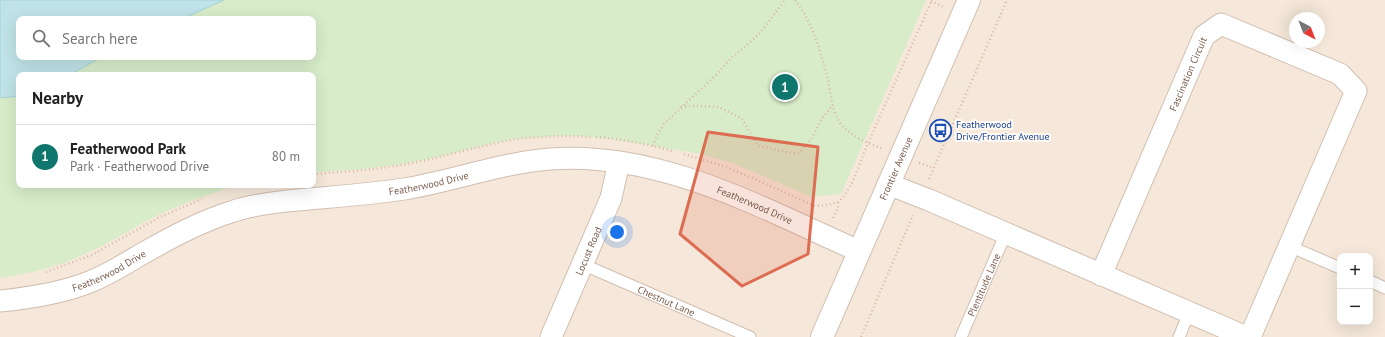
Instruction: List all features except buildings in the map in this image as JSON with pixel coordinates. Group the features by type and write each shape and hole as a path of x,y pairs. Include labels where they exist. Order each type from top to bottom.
{"street":[{"name":"Frontier Avenue","path":"822,337 968,0"},
{"name":"Fascination Circuit","path":"1101,275 1204,36 1221,24 1340,74 1356,91 1250,337"},
{"name":"Featherwood Drive","path":"0,301 23,299 65,290 93,281 175,235 235,210 275,203 405,189 473,172 518,163 544,160 585,159 619,162 680,176 713,186 744,198 858,251"},
{"name":"Locust Road","path":"550,337 611,198 619,162"},
{"path":"888,184 1006,233 1246,337"}],"lane":[{"name":"Plentitude Lane","path":"961,337 1006,233"},
{"path":"1289,246 1337,267"},
{"name":"Chestnut Lane","path":"582,264 750,337"},
{"path":"1373,282 1385,288"},
{"path":"1179,337 1189,312"}],"path":[{"path":"653,146 664,124 717,74 730,59 761,32 785,0"},
{"path":"795,0 810,25 819,48 835,113 840,123 846,130 868,143"},
{"path":"679,153 757,180 815,206 827,206 838,202 845,195 853,181 868,143 932,0"},
{"path":"861,337 1008,0"},
{"path":"681,107 719,107 742,119 758,146 772,148 787,153 799,154 812,138 821,120 833,104"},
{"path":"940,130 939,134 948,138"},
{"path":"316,174 401,165 507,141 542,137 573,136 607,138 673,151"},
{"path":"45,272 92,255 160,217 204,198"}],"highlighted area":[{"path":"708,132 818,147 808,254 742,286 680,234"}],"shaded area":[{"path":"0,0 1385,0 1385,337 0,337"}],"green space":[{"path":"0,0 926,0 841,194 812,197 732,163 700,154 612,139 579,136 515,139 402,164 353,170 316,172 316,72 16,72 16,188 229,188 203,196 169,210 77,258 56,266 0,278"}],"water":[{"path":"0,0 224,0 189,16 16,16 16,60 96,60 75,72 16,72 16,96 0,98"}],"place":[{"name":"Featherwood Park","path":"785,87"},
{"name":"Featherwood Drive/Frontier Avenue","path":"940,130"}]}
